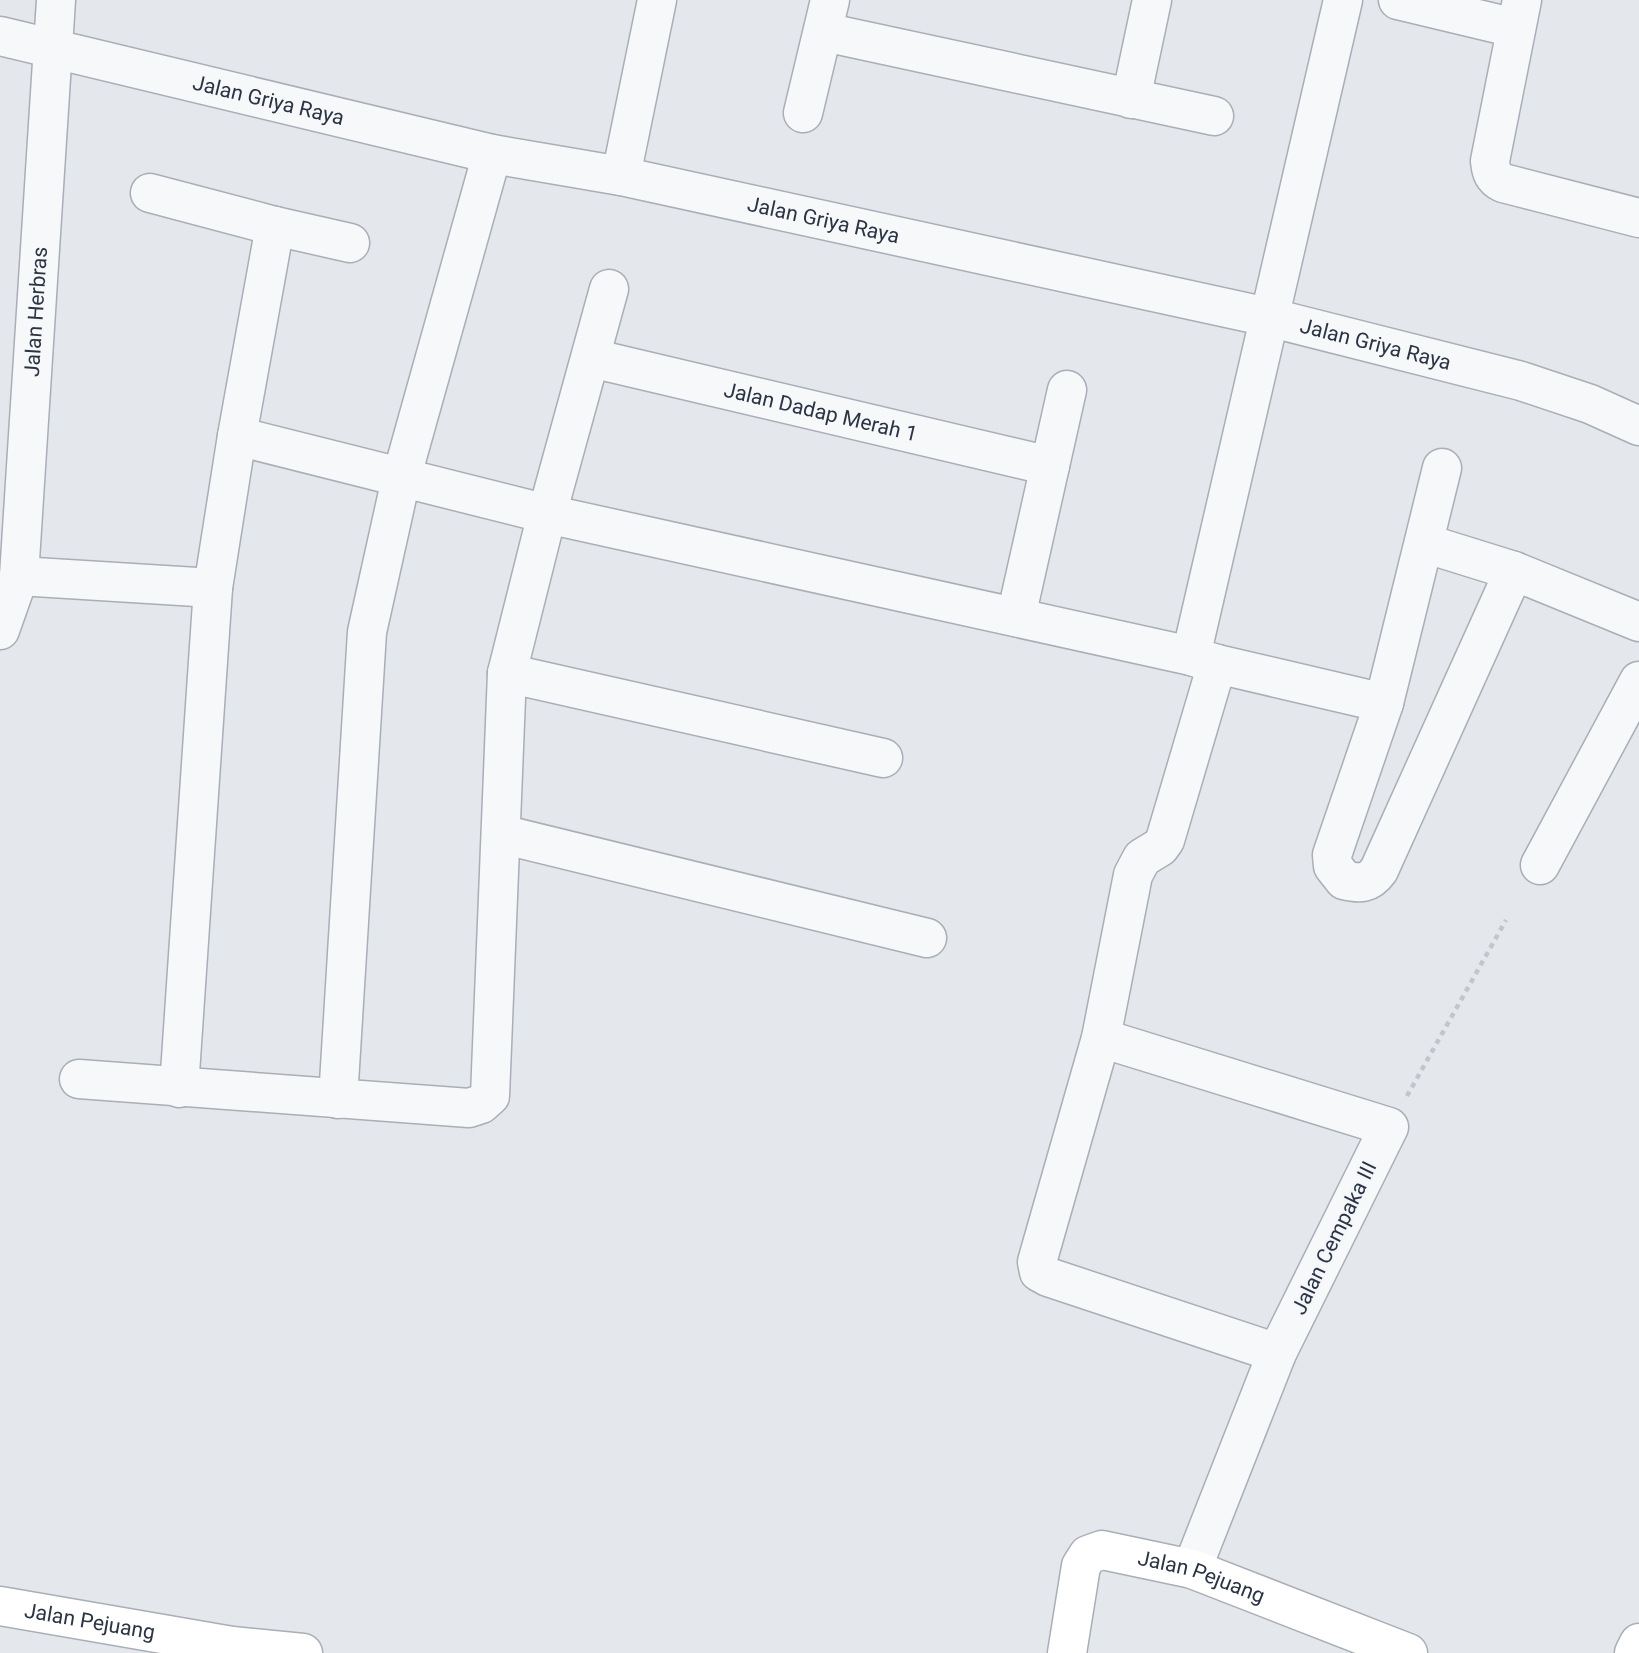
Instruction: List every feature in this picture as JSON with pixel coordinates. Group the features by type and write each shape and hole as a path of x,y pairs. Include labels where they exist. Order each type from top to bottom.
{"street":[{"name":"Jalan Herbras","path":"0,630 19,576 56,0"},
{"path":"621,176 657,0"},
{"path":"1131,99 1153,0"},
{"path":"1278,1353 1048,1277 1039,1272 1037,1262 1101,1038 1133,875 1142,858 1160,847 1164,840 1204,660 1268,317 1343,0"},
{"path":"1398,0 1518,14 1490,161 1491,171 1496,179 1503,183 1639,218"},
{"path":"803,113 827,16 1131,99 1214,117"},
{"name":"Jalan Griya Raya","path":"0,36 492,154 621,176 1268,317 1521,381 1590,404 1639,426"},
{"path":"338,1099 367,632 401,479 492,154"},
{"path":"150,193 351,243"},
{"path":"179,1088 213,588 275,226"},
{"path":"79,1079 469,1108 481,1104 489,1096 507,673 547,514 609,289"},
{"name":"Jalan Dadap Merah 1","path":"591,358 1050,466"},
{"path":"1016,617 1067,390"},
{"path":"237,436 547,514 1016,617 1384,703"},
{"path":"1441,468 1384,703 1332,855 1336,873 1344,880 1366,883 1379,870 1514,571"},
{"path":"1424,543 1514,571 1639,622"},
{"path":"19,576 213,588"},
{"path":"507,673 883,758"},
{"path":"1540,865 1639,681"},
{"path":"500,834 926,938"},
{"path":"1101,1038 1389,1127"},
{"name":"Jalan Cempaka III","path":"1192,1569 1278,1353 1389,1127"},
{"name":"Jalan Pejuang","path":"1067,1653 1078,1575 1084,1559 1092,1552 1102,1550 1192,1569 1408,1653"},
{"name":"Jalan Pejuang","path":"0,1606 232,1646 303,1653"},
{"path":"1634,1653 1639,1643"}],"path":[{"path":"1389,1127 1506,920"}]}
